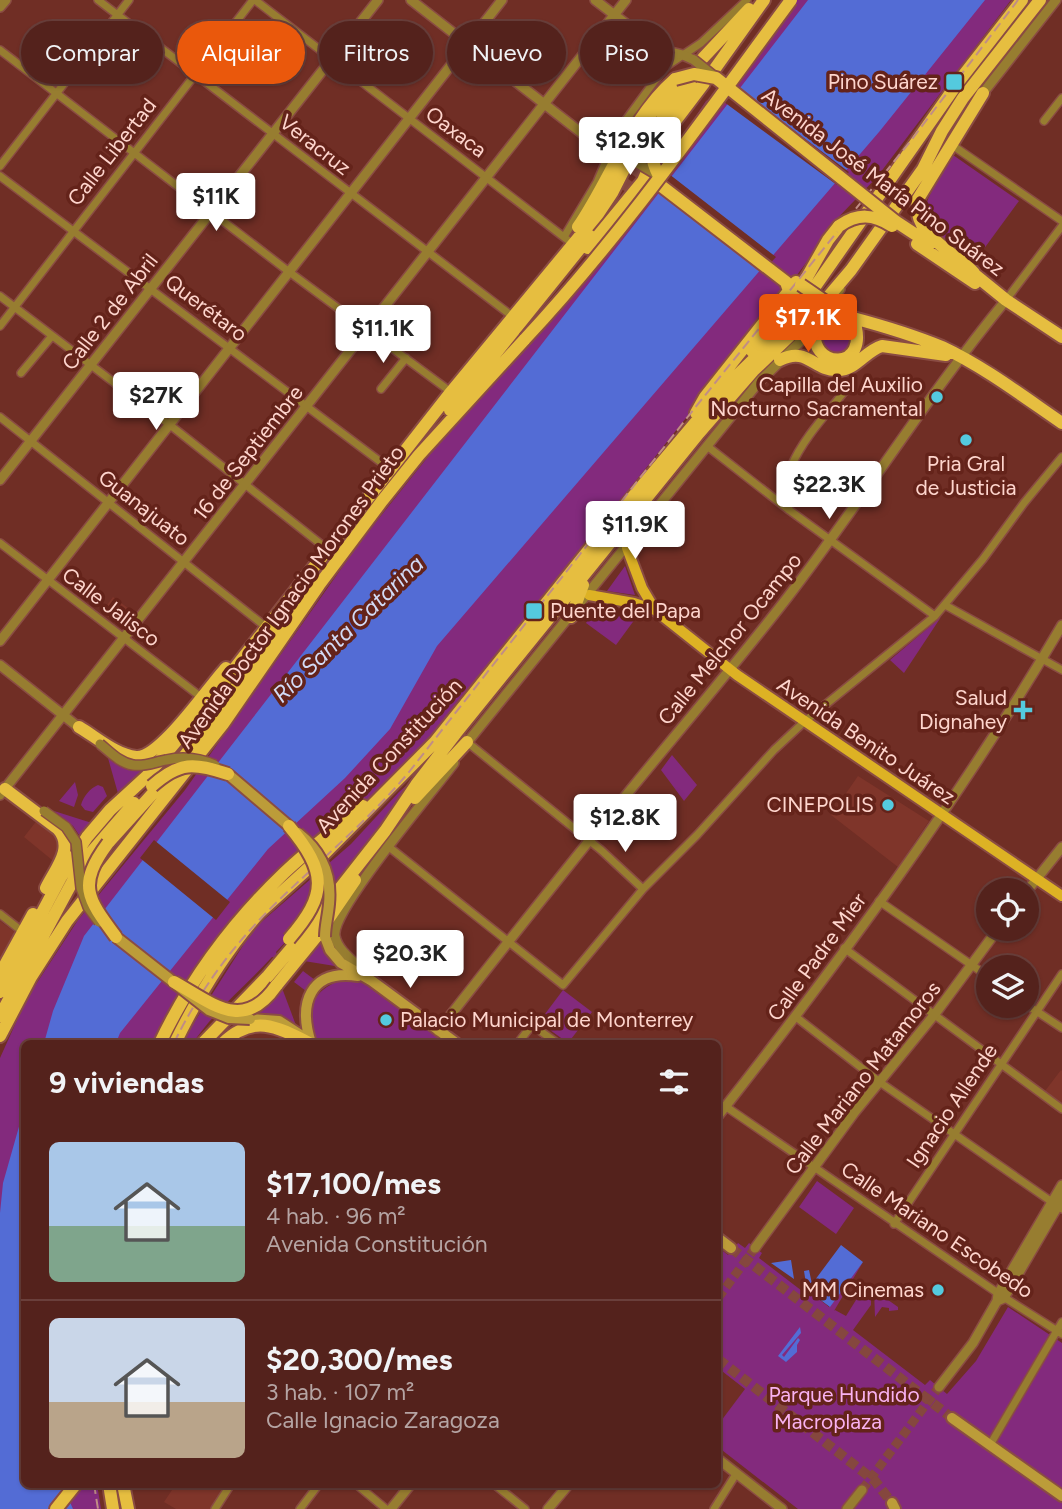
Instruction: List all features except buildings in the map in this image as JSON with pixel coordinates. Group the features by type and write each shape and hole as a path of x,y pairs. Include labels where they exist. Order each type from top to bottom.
{"highway":[{"path":"762,0 744,14 699,73 663,121 653,137 651,147 659,176 792,284"},
{"path":"728,48 762,0"},
{"path":"564,254 566,239 595,202 637,124 666,86 699,73 728,48 773,0"},
{"name":"Avenida Doctor Ignacio Morones Prieto","path":"0,992 81,845 110,810 156,766 390,469 459,396 585,272 791,0"},
{"name":"Avenida Constitución","path":"177,1040 214,973 245,929 361,818 435,741 604,531 727,385 798,313 879,194 1022,0"},
{"name":"Avenida Constitución","path":"204,1040 288,953 385,831 456,733 664,476 753,371 817,310 851,270 923,169 963,98 1040,0"},
{"path":"660,141 699,73"},
{"name":"Avenida Doctor Ignacio Morones Prieto","path":"0,1036 32,976 67,921 223,724 319,585 419,454 512,316 598,214 612,193 641,136 699,73"},
{"name":"Avenida José María Pino Suárez","path":"699,73 894,223 974,273 1006,300 1062,337"},
{"path":"923,169 983,93"},
{"path":"974,273 926,232 917,214 918,199 983,93"},
{"path":"562,272 573,264 609,224 645,175 792,284 878,332 946,355"},
{"path":"459,396 562,272 623,190"},
{"path":"727,385 740,364 794,300 828,240 839,226 849,219 865,215 894,223 989,292 1006,300"},
{"path":"685,436 705,397 792,284"},
{"path":"816,327 814,341 821,353 830,358 842,359 853,353 859,342 853,318"},
{"path":"853,318 940,347 1007,385 1062,423"},
{"path":"780,360 800,355 826,368 840,370 855,364 872,350 882,346 960,358"},
{"path":"604,531 664,476"},
{"path":"117,937 95,907 88,883 91,868 108,843 211,724 302,592 327,549"},
{"path":"571,617 587,574"},
{"path":"79,727 126,755 145,757 160,746 225,668 251,648"},
{"path":"162,1040 193,983 261,897 283,874 435,741"},
{"path":"174,982 211,1004 236,1012 255,1008 266,999 343,898 385,831 467,742"},
{"path":"0,1016 83,862 105,833 172,769 189,765 228,774"},
{"path":"0,974 66,845 58,829 2,790"},
{"path":"203,1040 214,1020 289,939 312,909 318,883 313,858 289,826"},
{"path":"227,1040 239,1030 261,1025 303,1040"},
{"path":"56,1509 73,1488"},
{"path":"110,1488 113,1509"},
{"path":"124,1488 128,1509"}],"main road":[{"name":"Avenida Benito Juárez","path":"627,548 642,588 655,610"},
{"name":"Avenida Benito Juárez","path":"589,595 634,603 655,610 729,669 804,722 1036,878"},
{"path":"228,774 312,845 327,871 330,897 325,937 337,959 369,979 452,1040"},
{"name":"Avenida Benito Juárez","path":"1039,880 1062,896"},
{"path":"117,937 197,1003 219,1015 279,1021 306,1040"},
{"path":"310,1040 305,1010 314,989 324,980 336,975 369,979"},
{"path":"721,1240 731,1248"},
{"path":"952,1418 1062,1496"}],"street":[{"path":"0,7 6,0"},
{"name":"Veracruz","path":"98,0 177,60"},
{"path":"0,166 129,0"},
{"name":"Oaxaca","path":"254,0 319,49"},
{"name":"Calle Libertad","path":"237,21 254,0"},
{"name":"Calle 2 de Abril","path":"361,21 378,0"},
{"path":"411,0 447,29"},
{"path":"485,21 502,0"},
{"name":"Avenida José María Pino Suárez","path":"595,0 659,49 683,55 699,73"},
{"name":"16 de Septiembre","path":"2,790 247,484 626,0"},
{"path":"566,239 615,150 620,128 664,67 701,43 747,0"},
{"path":"983,93 1056,0"},
{"path":"0,50 288,271 459,396"},
{"path":"0,641 447,69"},
{"name":"Calle 2 de Abril","path":"0,480 319,73"},
{"name":"Calle Libertad","path":"0,326 187,84"},
{"name":"Veracruz","path":"208,84 512,316"},
{"name":"Oaxaca","path":"364,84 566,239"},
{"path":"517,84 588,138 615,150 645,175 659,176"},
{"path":"1044,121 1062,98"},
{"path":"952,145 1062,221"},
{"name":"Querétaro","path":"0,176 390,469"},
{"name":"Calle Melchor Ocampo","path":"438,1031 832,540 872,479 960,358 1062,226"},
{"path":"369,979 342,949 335,931 348,903 457,760 467,742 589,595 707,446 780,360 816,327 851,270"},
{"path":"0,296 247,484 327,549"},
{"path":"21,373 52,336"},
{"path":"381,389 406,358"},
{"path":"789,510 787,497 791,467 852,382"},
{"name":"Guanajuato","path":"0,418 266,627"},
{"path":"707,446 789,510 935,616"},
{"path":"389,847 563,985 643,889 697,835 763,761 804,722 935,616 1062,457"},
{"name":"Calle Jalisco","path":"0,543 201,697"},
{"path":"945,605 1062,670"},
{"name":"Calle Padre Mier","path":"721,1112 796,1017 941,814 1062,625"},
{"path":"0,665 119,759 131,764 191,758 211,764 228,774"},
{"path":"467,742 589,841 643,889"},
{"path":"2,790 44,811 72,834 78,850 79,880 84,898 93,915 117,937"},
{"path":"1038,878 1062,847"},
{"path":"880,901 976,968"},
{"path":"0,914 23,932"},
{"name":"Calle Mariano Matamoros","path":"755,1248 879,1081 935,1014 989,941"},
{"path":"844,948 1062,1109"},
{"name":"Ignacio Allende","path":"1039,1008 1062,974"},
{"path":"1039,1012 1062,1028"},
{"path":"796,1017 954,1135 1058,1204"},
{"name":"Ignacio Allende","path":"894,1224 1032,1018"},
{"path":"520,1040 532,1025 552,1040"},
{"name":"Calle Mariano Escobedo","path":"725,1106 1000,1298 1059,1332"},
{"path":"939,1387 973,1343 1058,1204 1062,1185"},
{"path":"990,1445 1059,1332 1062,1322"},
{"path":"721,1462 782,1509"},
{"path":"714,1509 736,1474"},
{"path":"215,1509 228,1488"},
{"path":"300,1509 316,1488"},
{"path":"361,1488 386,1509"},
{"path":"391,1509 408,1488"},
{"path":"500,1488 525,1509"},
{"path":"548,1509 566,1488"},
{"path":"848,1509 862,1490"}],"shaded area":[{"path":"113,597 132,611 121,626 102,612"},
{"path":"858,776 929,821 898,867 831,815"},
{"path":"38,819 63,841 57,864 24,837"},
{"path":"0,921 16,933 0,968"},
{"path":"1062,1071 1062,1103 1045,1091"},
{"path":"173,1488 225,1488 211,1509 176,1509 164,1502"}],"green space":[{"name":"Río Santa Catarina","path":"789,0 1011,0 877,177 832,224 821,243 745,344 418,754 313,861 265,894 235,926 183,1012 170,1040 21,1040 21,1488 98,1488 101,1509 0,1509 0,1058 27,998 78,920 185,790 360,542 675,147 673,145 679,136 682,137 706,101"},
{"path":"953,155 1019,201 975,261 942,237 925,213 931,192"},
{"path":"830,315 849,325 855,345 838,356 822,347 820,330"},
{"path":"625,566 635,595 607,591"},
{"path":"638,615 616,645 586,623 589,618"},
{"path":"941,617 904,673 890,660"},
{"path":"672,755 697,785 684,801 661,770"},
{"path":"108,758 127,769 149,770 119,797"},
{"path":"423,771 338,886 276,952 279,959 272,957 221,1009 195,1040 183,1040 259,924 351,844 399,792"},
{"path":"75,782 78,795 74,807 59,801"},
{"path":"98,785 103,787 107,796 93,812 85,810 81,805 83,799"},
{"path":"54,811 92,823 81,838 73,826"},
{"path":"322,939 341,967 304,961"},
{"path":"303,971 315,980 306,991 294,982"},
{"path":"351,979 362,982 441,1040 318,1040 310,1022 313,1002 328,986"},
{"path":"282,988 297,1028 273,1016 250,1016 267,1006"},
{"path":"563,990 592,1012 570,1040 564,1040 539,1022"},
{"path":"817,1181 854,1208 836,1234 799,1207"},
{"name":"Macroplaza","path":"738,1243 745,1248 749,1243 762,1253 759,1258 806,1294 807,1290 829,1307 863,1262 834,1311 846,1316 866,1284 871,1287 871,1305 853,1330 925,1385 930,1380 947,1394 976,1361 1008,1307 1062,1343 1062,1509 798,1509 721,1449 721,1421 745,1389 721,1370 721,1249 728,1255"},
{"path":"874,1290 898,1307 898,1310 889,1311 889,1308 882,1307 875,1317"}],"water":[{"name":"Río Santa Catarina","path":"808,0 985,0 879,132 437,646 390,729 345,778 268,849 120,1033 117,1040 45,1040 53,1011 84,936"},
{"path":"21,1120 21,1488 64,1488 73,1509 0,1509 0,1213 3,1183"},
{"path":"841,1245 863,1262 830,1307 807,1290 804,1271 809,1270 812,1284"},
{"path":"791,1260 794,1279 771,1263"},
{"path":"800,1327 801,1333 782,1355 784,1357 798,1338 800,1340 797,1352 786,1362 778,1356"}],"pier":[{"path":"736,87 849,172 837,185 724,102"},
{"path":"669,174 776,257 764,270 658,188"},
{"path":"154,840 230,902 216,920 140,858"}],"tunnel":[{"path":"623,190 655,147"},
{"path":"731,1248 952,1418"},
{"path":"721,1294 755,1248"},
{"path":"721,1361 875,1481 892,1503"},
{"path":"862,1490 939,1387"}],"railway":[{"path":"176,1040 206,987 245,935 360,824 409,772 694,409 909,143 1018,0"},
{"path":"95,1488 98,1509"}],"place":[{"name":"Pino Suárez","path":"954,82"},
{"name":"Capilla del Auxilio Nocturno Sacramental","path":"937,397"},
{"name":"Pria Gral de Justicia","path":"966,440"},
{"name":"Puente del Papa","path":"534,611"},
{"name":"Salud Dignahey","path":"1023,710"},
{"name":"CINEPOLIS","path":"888,805"},
{"name":"Palacio Municipal de Monterrey","path":"386,1020"},
{"name":"MM Cinemas","path":"938,1290"}],"park label":[{"name":"Parque Hundido","path":"844,1395"}]}
